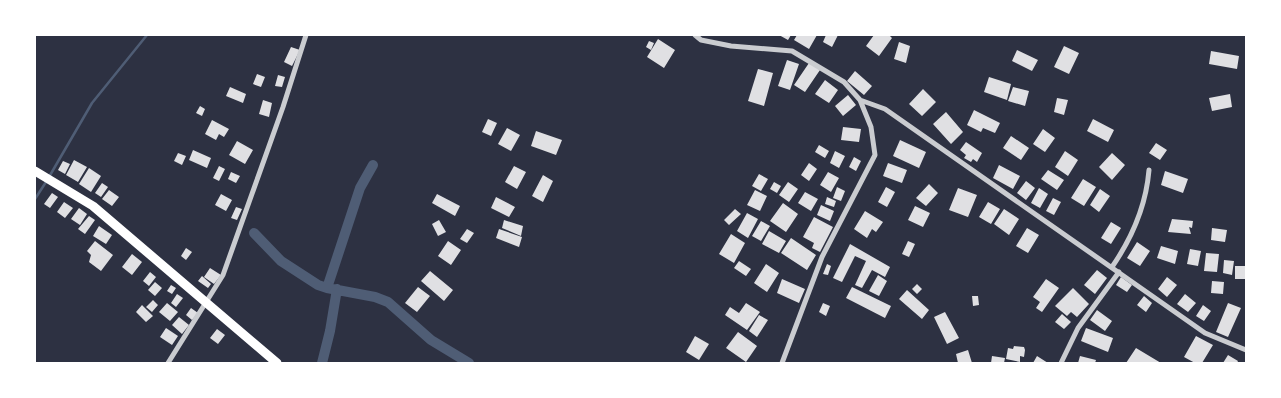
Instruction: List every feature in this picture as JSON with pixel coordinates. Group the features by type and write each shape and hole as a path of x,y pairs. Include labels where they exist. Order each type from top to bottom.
{"main road":[{"path":"36,172 93,206 277,363"}],"street":[{"path":"168,363 223,275 306,35"},
{"path":"695,35 701,40 731,46 792,51 844,82 860,100 871,127 874,155 822,258 782,363"},
{"path":"860,100 885,109 1205,333 1246,350"},
{"path":"1112,267 1122,252 1139,218 1148,188 1149,170"},
{"path":"1061,363 1078,328 1119,272"}],"building":[{"path":"779,35 791,35 788,40"},
{"path":"797,35 817,35 809,49 794,40"},
{"path":"826,35 838,35 832,47 823,42"},
{"path":"874,35 889,35 892,38 879,56 866,46"},
{"path":"658,39 675,50 664,68 647,57"},
{"path":"649,41 654,43 651,50 646,47"},
{"path":"899,42 910,46 906,63 894,59"},
{"path":"1064,46 1079,53 1069,74 1054,67"},
{"path":"291,47 300,50 292,66 284,62"},
{"path":"1017,50 1038,60 1032,71 1012,61"},
{"path":"1211,51 1239,56 1237,69 1209,64"},
{"path":"787,60 799,64 790,90 778,86"},
{"path":"809,63 820,70 805,92 794,85"},
{"path":"758,69 773,73 764,106 748,101"},
{"path":"855,71 872,86 864,95 847,81"},
{"path":"257,74 265,77 261,87 253,84"},
{"path":"278,75 285,77 282,87 275,86"},
{"path":"989,77 1011,84 1007,100 984,92"},
{"path":"825,80 838,90 829,103 815,94"},
{"path":"230,87 246,94 243,103 226,96"},
{"path":"1013,87 1029,91 1025,106 1008,101"},
{"path":"923,89 936,102 922,116 909,104"},
{"path":"1230,94 1232,107 1212,111 1209,98"},
{"path":"848,95 856,105 843,116 835,106"},
{"path":"1057,98 1068,100 1064,115 1054,112"},
{"path":"263,100 272,103 269,117 259,114"},
{"path":"200,106 205,109 202,116 196,113"},
{"path":"974,110 1000,123 995,133 983,128 981,132 967,125"},
{"path":"946,112 963,132 951,144 933,124"},
{"path":"488,119 497,123 491,136 482,132"},
{"path":"1093,119 1114,130 1108,142 1087,131"},
{"path":"212,120 229,129 224,137 219,134 216,140 205,134"},
{"path":"843,127 861,129 859,142 841,140"},
{"path":"507,128 520,135 511,151 498,144"},
{"path":"1043,129 1055,138 1045,152 1033,144"},
{"path":"536,131 562,140 556,155 531,146"},
{"path":"1011,136 1029,148 1021,160 1003,148"},
{"path":"900,140 926,152 919,168 893,156"},
{"path":"237,141 253,150 245,164 229,155"},
{"path":"966,142 982,153 977,162 973,159 971,162 964,158 966,155 960,150"},
{"path":"1156,143 1167,150 1160,160 1149,153"},
{"path":"819,145 829,151 825,158 815,152"},
{"path":"193,150 211,158 207,168 189,160"},
{"path":"835,151 845,156 839,168 830,163"},
{"path":"1065,151 1078,160 1068,176 1055,167"},
{"path":"178,153 186,156 182,165 174,161"},
{"path":"1112,153 1125,165 1112,180 1099,167"},
{"path":"854,157 861,161 856,171 849,167"},
{"path":"74,160 87,167 78,182 66,175"},
{"path":"63,161 70,164 65,174 58,170"},
{"path":"809,163 817,169 809,181 801,175"},
{"path":"888,163 907,170 902,183 883,176"},
{"path":"999,165 1020,176 1013,189 993,178"},
{"path":"219,166 225,169 219,181 213,178"},
{"path":"514,166 526,172 517,189 505,182"},
{"path":"89,168 101,176 91,192 79,184"},
{"path":"1048,170 1064,180 1057,190 1041,179"},
{"path":"1165,171 1188,179 1183,193 1161,185"},
{"path":"231,172 240,176 236,183 228,179"},
{"path":"828,172 839,178 831,192 820,185"},
{"path":"759,174 768,179 761,191 752,186"},
{"path":"543,175 553,181 543,202 532,196"},
{"path":"1083,179 1096,187 1084,206 1071,198"},
{"path":"1026,181 1035,188 1026,200 1017,193"},
{"path":"774,182 781,186 777,193 770,189"},
{"path":"788,182 798,189 789,202 779,195"},
{"path":"102,183 108,187 101,197 95,193"},
{"path":"929,184 938,193 926,206 916,198"},
{"path":"837,187 845,191 841,201 833,198"},
{"path":"886,187 895,192 887,207 878,202"},
{"path":"958,188 977,195 968,217 949,210"},
{"path":"1039,188 1048,194 1040,208 1031,203"},
{"path":"1100,189 1110,196 1099,212 1090,205"},
{"path":"109,190 119,197 112,206 102,199"},
{"path":"755,190 767,196 760,211 747,205"},
{"path":"805,192 818,199 811,211 798,203"},
{"path":"52,193 58,197 50,208 44,204"},
{"path":"221,194 232,200 226,211 215,205"},
{"path":"437,194 460,206 455,216 432,203"},
{"path":"496,197 515,207 509,217 491,208"},
{"path":"827,197 836,201 834,207 825,204"},
{"path":"1053,198 1061,202 1054,215 1046,211"},
{"path":"64,202 73,208 65,218 57,212"},
{"path":"988,202 1000,209 991,224 979,217"},
{"path":"783,203 798,214 786,232 770,221"},
{"path":"821,205 834,211 830,221 817,215"},
{"path":"915,206 930,213 923,227 908,220"},
{"path":"236,207 242,209 237,220 231,218"},
{"path":"79,208 87,214 80,225 71,219"},
{"path":"735,209 741,214 729,225 724,220"},
{"path":"1004,209 1019,219 1009,235 994,224"},
{"path":"865,211 883,222 876,232 872,229 867,238 854,229"},
{"path":"747,213 758,219 748,238 737,231"},
{"path":"89,216 95,220 85,234 78,229"},
{"path":"814,217 833,227 820,252 812,248 814,243 803,237"},
{"path":"1172,219 1193,221 1192,228 1189,227 1191,234 1168,232"},
{"path":"439,220 446,232 438,236 432,224"},
{"path":"504,220 523,226 521,236 502,228"},
{"path":"761,221 770,226 761,241 752,236"},
{"path":"1111,222 1121,228 1111,244 1101,238"},
{"path":"99,226 112,235 106,244 93,236"},
{"path":"1027,228 1039,235 1028,253 1016,246"},
{"path":"1212,228 1227,230 1225,242 1211,240"},
{"path":"467,229 474,233 467,243 460,239"},
{"path":"499,229 522,237 519,247 496,238"},
{"path":"769,231 786,241 779,253 762,244"},
{"path":"731,234 745,243 734,263 719,254"},
{"path":"791,238 816,255 807,270 781,253"},
{"path":"95,241 113,255 101,271 89,262 91,255 87,251"},
{"path":"448,241 461,250 451,265 438,256"},
{"path":"908,241 915,244 909,257 902,254"},
{"path":"1137,242 1150,251 1140,266 1127,258"},
{"path":"850,244 890,267 885,277 872,270 862,288 855,285 866,261 855,256 842,282 833,278"},
{"path":"1161,246 1178,251 1175,264 1157,258"},
{"path":"186,248 192,252 186,260 181,256"},
{"path":"1190,249 1201,251 1198,266 1187,264"},
{"path":"1206,253 1219,254 1217,272 1204,271"},
{"path":"132,254 142,262 132,275 122,267"},
{"path":"1224,260 1234,261 1232,275 1223,273"},
{"path":"739,261 751,269 746,276 734,268"},
{"path":"766,264 779,273 767,292 754,283"},
{"path":"827,264 831,266 828,275 823,274"},
{"path":"1235,266 1245,266 1245,279 1235,279"},
{"path":"210,268 221,275 214,284 204,277"},
{"path":"1097,270 1107,278 1095,294 1084,285"},
{"path":"430,271 453,290 444,301 421,281"},
{"path":"150,272 156,277 149,286 143,281"},
{"path":"878,275 887,281 879,296 869,291"},
{"path":"202,276 211,284 208,288 198,281"},
{"path":"1121,277 1132,285 1127,292 1116,285"},
{"path":"1167,277 1177,285 1167,297 1158,289"},
{"path":"782,279 805,289 799,303 777,293"},
{"path":"1046,279 1059,288 1042,312 1036,308 1040,302 1033,297"},
{"path":"1212,281 1224,282 1223,294 1211,293"},
{"path":"155,282 162,288 155,296 148,290"},
{"path":"917,284 922,289 917,294 912,289"},
{"path":"171,285 176,288 172,294 167,291"},
{"path":"418,287 430,296 417,312 405,303"},
{"path":"852,287 891,306 885,318 846,298"},
{"path":"1073,288 1089,304 1077,317 1071,312 1067,316 1055,306"},
{"path":"907,290 929,310 922,319 899,299"},
{"path":"177,294 183,298 176,307 171,303"},
{"path":"1185,294 1196,303 1188,312 1177,304"},
{"path":"972,296 978,296 979,305 973,306"},
{"path":"1144,296 1152,303 1146,312 1137,305"},
{"path":"153,300 158,305 152,312 146,307"},
{"path":"167,303 178,312 170,321 159,312"},
{"path":"746,303 760,312 747,330 725,315 730,307 739,313"},
{"path":"823,303 830,306 826,316 819,312"},
{"path":"1228,303 1241,308 1228,337 1216,332"},
{"path":"142,305 153,316 146,322 136,312"},
{"path":"1203,305 1211,311 1204,321 1196,316"},
{"path":"191,308 198,313 192,320 186,315"},
{"path":"1097,310 1112,321 1105,331 1090,320"},
{"path":"945,312 959,338 947,344 934,317"},
{"path":"1062,314 1071,322 1064,329 1055,322"},
{"path":"759,315 768,320 757,337 749,331"},
{"path":"179,317 189,325 182,334 172,325"},
{"path":"166,328 178,336 172,345 160,337"},
{"path":"1086,328 1113,338 1108,352 1081,341"},
{"path":"217,329 225,335 218,344 210,338"},
{"path":"738,332 757,346 746,362 726,348"},
{"path":"695,336 709,344 699,360 686,352"},
{"path":"1196,336 1213,345 1202,363 1195,363 1184,357"},
{"path":"1014,346 1024,347 1024,357 1020,356 1020,362 1006,359 1008,348 1013,349"},
{"path":"1136,348 1161,363 1126,363"},
{"path":"968,350 972,363 958,363 956,354"},
{"path":"1228,355 1238,361 1237,363 1223,363"},
{"path":"992,356 1005,358 1004,363 991,363"},
{"path":"1037,356 1048,363 1033,363"},
{"path":"1080,356 1096,360 1095,363 1078,363"}],"waterway":[{"path":"49,177 92,103 147,35"},
{"path":"327,288 360,188 373,165"},
{"path":"35,199 46,182"},
{"path":"254,233 281,261 318,285 375,297 388,302 431,340 469,363"},
{"path":"322,363 337,289"}]}
